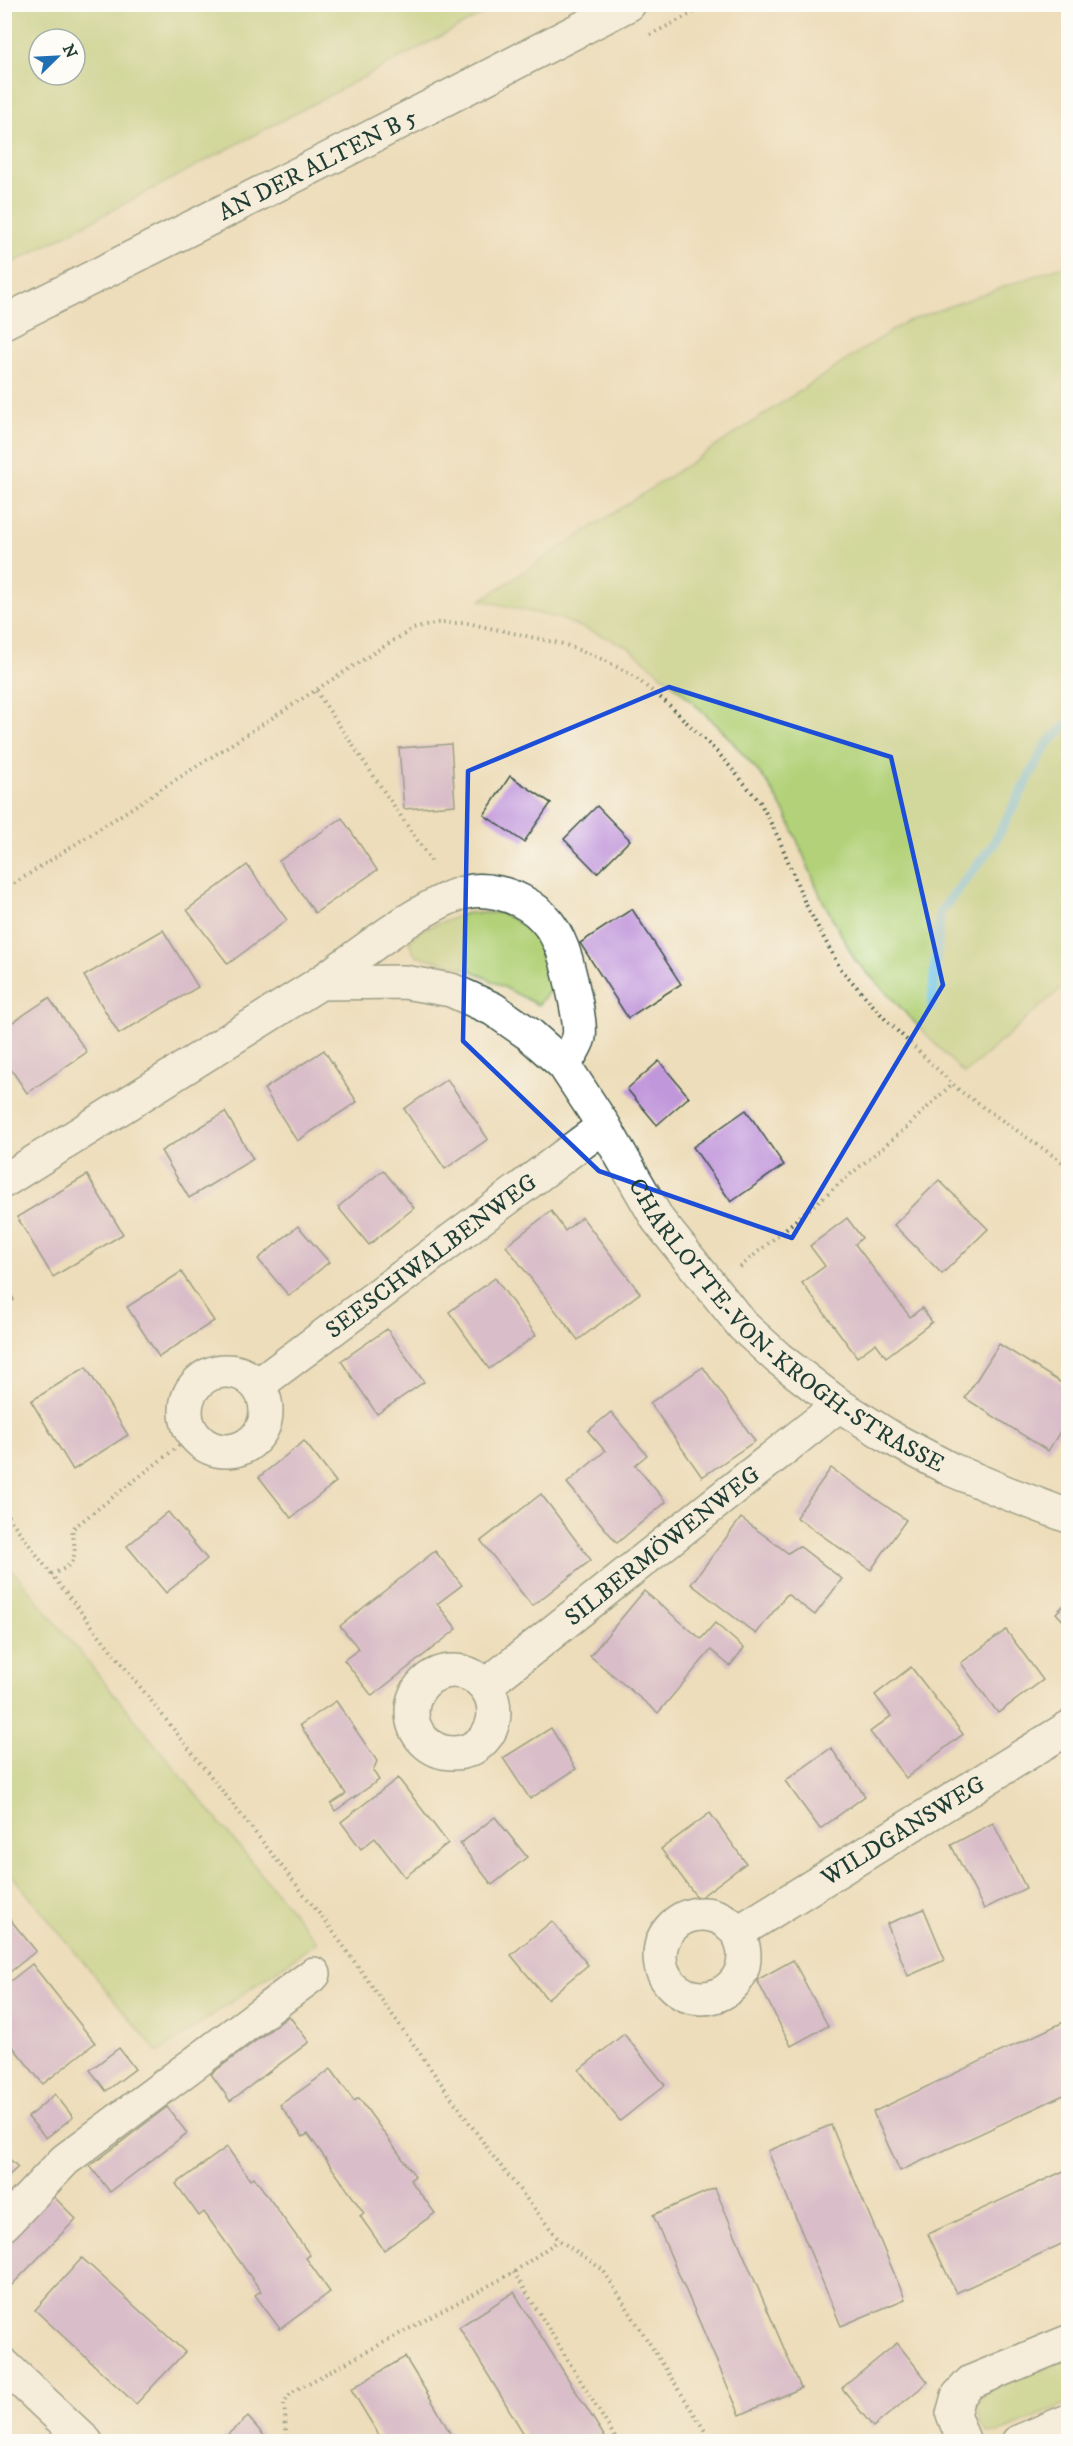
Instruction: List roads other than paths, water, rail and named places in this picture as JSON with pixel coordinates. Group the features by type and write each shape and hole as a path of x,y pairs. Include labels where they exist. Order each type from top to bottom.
{"street":[{"name":"AN DER ALTEN B 5","path":"4,322 348,149 629,4"},
{"path":"4,1181 320,982 410,921 454,896 473,891 497,892 518,899 536,909 561,943 571,977 580,1036 564,1065"},
{"name":"CHARLOTTE-VON-KROGH-STRASSE","path":"320,982 404,982 451,990 493,1009 529,1034 564,1065 604,1126 658,1220 743,1326 778,1358 839,1405 893,1439 950,1469 1068,1516"},
{"name":"SEESCHWALBENWEG","path":"258,1385 604,1126"},
{"path":"222,1370 236,1371 248,1376 258,1385 267,1410 265,1423 259,1435 249,1444 237,1450 223,1451 210,1448 194,1434 186,1418 186,1404 190,1392 199,1381 210,1373 222,1370"},
{"name":"SILBERMÖWENWEG","path":"485,1686 839,1405"},
{"name":"WILDGANSWEG","path":"737,1933 1068,1728"},
{"path":"4,2224 65,2160 314,1974"},
{"path":"964,2442 953,2414 958,2396 971,2382 1068,2342"},
{"path":"4,2365 86,2442"},
{"path":"1018,2442 1068,2421"}],"waterway":[{"path":"932,1007 940,912 993,845 1046,745 1068,723"}]}
